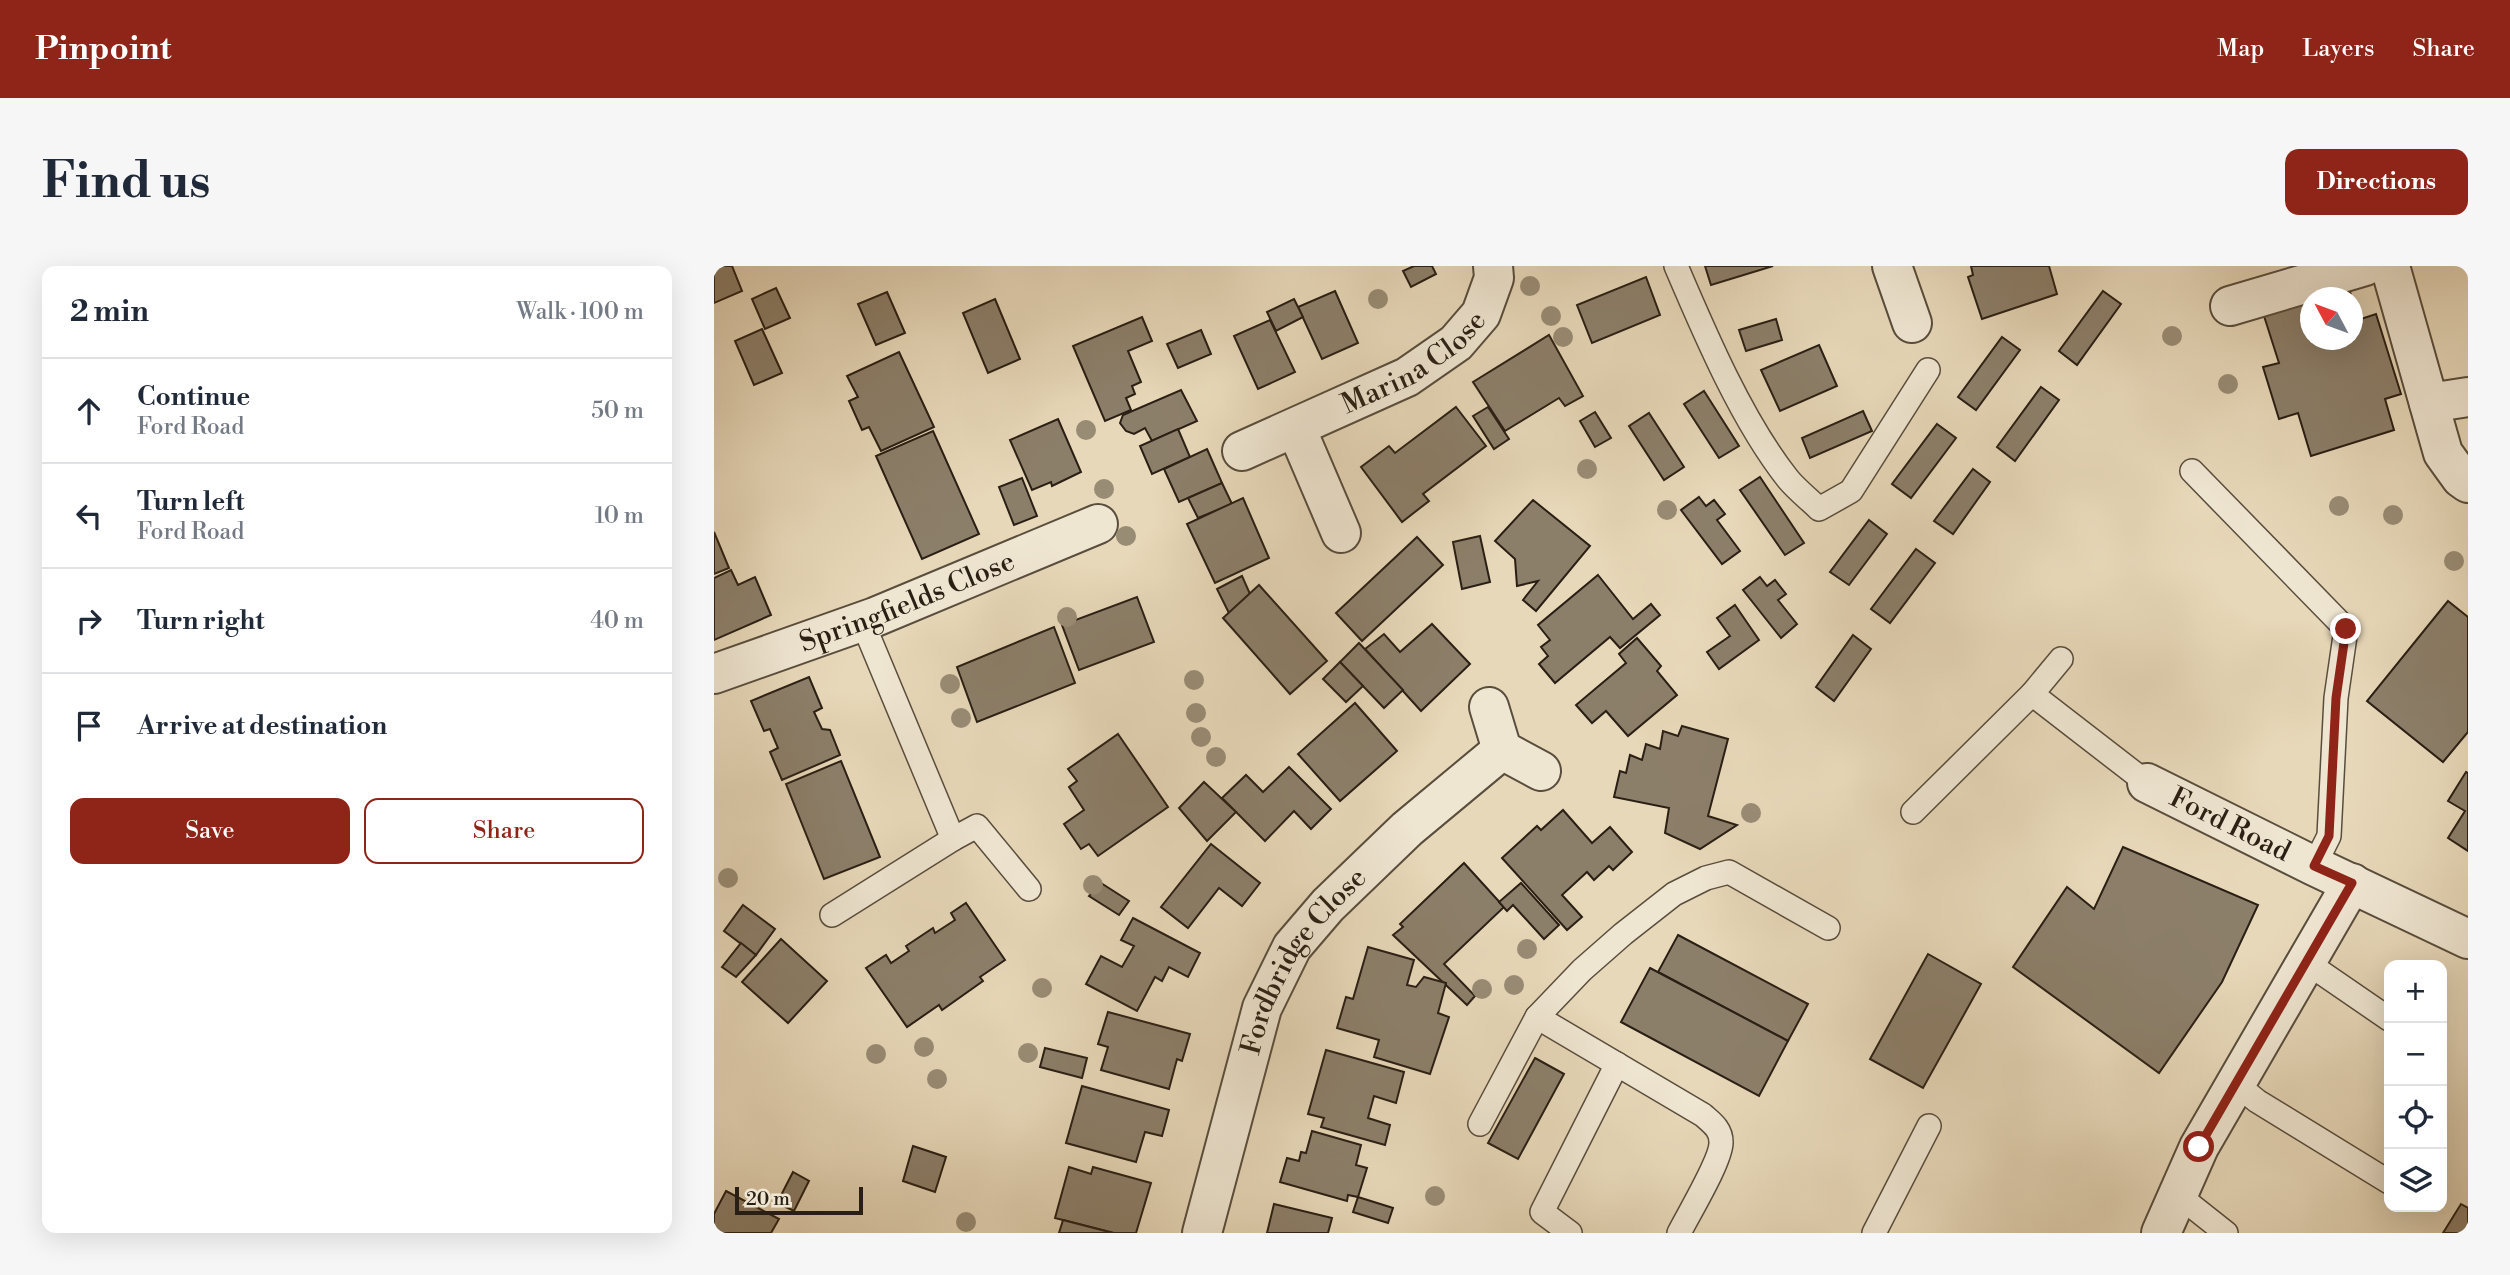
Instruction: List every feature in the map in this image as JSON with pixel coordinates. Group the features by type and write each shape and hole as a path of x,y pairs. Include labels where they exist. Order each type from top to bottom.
{"street":[{"name":"Marina Close","path":"1242,451 1407,377 1456,343 1481,314 1494,278 1493,266"},
{"path":"1892,266 1912,323"},
{"path":"2230,306 2365,266"},
{"path":"2390,266 2443,453 2461,478 2468,482"},
{"path":"2429,403 2468,397"},
{"path":"1296,428 1341,533"},
{"name":"Springfields Close","path":"714,674 862,621 1098,524"},
{"path":"1489,707 1502,750 1541,771"},
{"name":"Fordbridge Close","path":"1202,1233 1262,1009 1292,947 1328,905 1407,829 1502,750"},
{"name":"Ford Road","path":"2147,783 2468,939"},
{"path":"2161,1233 2199,1147 2352,883"}],"lane":[{"path":"1676,266 1703,328 1750,421 1788,479 1819,509 1851,491 1928,370"},
{"path":"2192,471 2346,629 2336,698 2329,836 2314,866"},
{"path":"862,621 953,839"},
{"path":"1913,812 2032,694 2061,659"},
{"path":"2032,694 2147,783"},
{"path":"832,915 978,826 1029,889"},
{"path":"1480,1124 1537,1017 1582,970 1674,894 1706,878 1729,872 1828,928"},
{"path":"2306,962 2384,1016"},
{"path":"1537,1017 1703,1115 1717,1127 1722,1143 1717,1159 1679,1233"},
{"path":"1570,1233 1542,1212 1617,1064"},
{"path":"2235,1083 2258,1101 2384,1179"},
{"path":"1874,1233 1928,1126"},
{"path":"2178,1195 2226,1233"}],"building":[{"path":"714,266 732,266 742,291 714,303"},
{"path":"1414,266 1432,266 1436,274 1411,287 1403,271"},
{"path":"1705,266 1773,266 1711,285"},
{"path":"1971,266 2049,266 2057,294 1982,319 1968,277 1973,275"},
{"path":"1646,277 1660,315 1592,343 1577,305"},
{"path":"776,288 790,318 765,329 752,299"},
{"path":"1335,291 1358,343 1322,359 1298,307"},
{"path":"2103,291 2121,304 2077,365 2059,351"},
{"path":"887,292 905,333 876,345 858,304"},
{"path":"995,299 1020,359 988,373 963,313"},
{"path":"1294,299 1303,317 1276,331 1267,312"},
{"path":"2300,304 2300,350 2363,350 2363,318 2376,314 2401,394 2385,399 2394,430 2311,456 2298,413 2279,419 2263,367 2279,363 2264,316"},
{"path":"1142,317 1152,341 1128,351 1141,382 1132,386 1135,394 1126,398 1131,410 1105,421 1073,346"},
{"path":"1776,319 1782,340 1746,351 1739,330"},
{"path":"1270,320 1295,372 1258,389 1234,336"},
{"path":"762,329 782,373 754,385 735,341"},
{"path":"1201,330 1211,354 1178,368 1167,344"},
{"path":"1549,335 1583,396 1565,406 1559,398 1505,431 1473,382"},
{"path":"2002,337 2020,350 1976,410 1958,397"},
{"path":"1819,345 1837,386 1780,411 1761,370"},
{"path":"899,352 934,427 881,451 869,427 862,430 849,401 858,397 847,376"},
{"path":"2041,387 2059,400 2015,461 1997,447"},
{"path":"1181,390 1197,421 1152,441 1145,428 1134,434 1126,431 1120,423 1123,415"},
{"path":"1704,391 1739,446 1719,458 1684,404"},
{"path":"1456,407 1486,446 1423,494 1429,501 1402,522 1361,467 1389,446 1395,453"},
{"path":"1488,407 1509,439 1494,449 1473,416"},
{"path":"1863,411 1872,431 1810,458 1802,438"},
{"path":"1595,412 1611,438 1595,447 1580,421"},
{"path":"1649,413 1684,467 1664,480 1629,426"},
{"path":"1058,419 1081,472 1052,486 1051,482 1032,490 1010,440"},
{"path":"1937,424 1956,438 1911,498 1892,484"},
{"path":"1178,429 1190,457 1152,474 1140,446"},
{"path":"933,431 979,534 922,559 876,456"},
{"path":"1207,449 1222,483 1179,502 1164,469"},
{"path":"1973,469 1990,482 1953,534 1934,521"},
{"path":"1760,477 1804,543 1785,555 1740,490"},
{"path":"1022,478 1037,516 1014,525 999,487"},
{"path":"1222,483 1232,504 1198,518 1188,498"},
{"path":"1699,497 1706,506 1714,500 1725,514 1717,520 1740,551 1722,564 1681,510"},
{"path":"1243,498 1269,558 1215,583 1187,524"},
{"path":"1533,500 1590,546 1536,611 1523,600 1538,581 1517,586 1515,559 1495,541"},
{"path":"1869,520 1887,534 1849,585 1830,572"},
{"path":"714,532 729,568 714,574"},
{"path":"1480,536 1490,582 1462,589 1453,542"},
{"path":"1417,537 1443,565 1362,641 1336,613"},
{"path":"1916,549 1935,563 1890,623 1871,609"},
{"path":"731,570 738,585 755,577 771,615 714,640 714,578"},
{"path":"1598,575 1633,619 1651,604 1660,615 1620,648 1610,637 1555,683 1539,664 1548,656 1541,647 1550,640 1538,625"},
{"path":"1242,576 1250,594 1229,613 1217,589"},
{"path":"1760,577 1767,586 1775,580 1786,594 1778,600 1797,624 1781,638 1743,590"},
{"path":"1259,585 1327,661 1290,694 1223,618"},
{"path":"1137,597 1154,642 1079,670 1062,625"},
{"path":"2448,601 2468,617 2468,732 2443,762 2367,701"},
{"path":"1735,605 1759,640 1719,669 1707,652 1730,636 1717,618"},
{"path":"1432,624 1470,664 1421,711 1365,649 1384,634 1400,652"},
{"path":"1054,627 1075,683 977,722 957,667"},
{"path":"1853,635 1871,649 1834,701 1816,687"},
{"path":"1637,638 1661,666 1657,671 1677,695 1628,736 1606,711 1592,723 1576,705 1626,663 1619,654"},
{"path":"1359,643 1403,690 1384,708 1340,662"},
{"path":"1340,662 1363,686 1346,702 1323,679"},
{"path":"809,677 822,708 814,712 822,729 830,730 840,755 782,780 770,752 778,748 770,729 764,731 751,701"},
{"path":"1355,703 1397,751 1340,801 1298,754"},
{"path":"1682,726 1728,739 1708,816 1737,825 1700,849 1665,833 1669,808 1614,797 1620,771 1626,773 1630,755 1642,760 1646,744 1660,749 1663,731 1678,736"},
{"path":"1118,734 1168,807 1098,856 1089,844 1081,849 1064,824 1084,810 1069,787 1077,781 1068,769"},
{"path":"841,761 880,857 824,879 786,784"},
{"path":"1289,767 1331,809 1311,829 1294,811 1265,841 1222,798 1246,775 1263,792"},
{"path":"2466,772 2468,851 2448,838 2465,811 2448,801"},
{"path":"1204,782 1236,812 1207,841 1179,808"},
{"path":"1563,810 1592,843 1610,827 1632,852 1613,870 1609,866 1594,880 1587,872 1562,895 1582,917 1567,930 1502,858 1537,826 1541,830"},
{"path":"1211,844 1260,883 1242,906 1219,888 1188,928 1161,907"},
{"path":"2123,847 2258,905 2222,982 2159,1073 2013,967 2067,887 2094,909"},
{"path":"1464,863 1504,907 1444,964 1475,996 1467,1005 1393,935 1403,927 1400,924"},
{"path":"1101,883 1129,901 1119,915 1089,896"},
{"path":"1521,883 1559,925 1544,939 1513,905 1507,911 1499,902"},
{"path":"966,903 1005,960 980,977 983,981 942,1010 939,1005 907,1027 866,968 886,955 891,963 909,951 906,946 933,928 935,933 955,920 951,913"},
{"path":"743,905 775,929 756,955 724,931"},
{"path":"1133,918 1200,953 1188,977 1169,967 1162,981 1155,977 1137,1011 1086,984 1101,956 1122,967 1134,946 1121,940"},
{"path":"1678,935 1808,1004 1788,1041 1658,972"},
{"path":"781,939 827,981 788,1023 742,982"},
{"path":"741,943 756,955 736,977 722,967"},
{"path":"1368,947 1414,960 1407,985 1416,987 1424,977 1446,983 1438,1013 1449,1017 1430,1074 1374,1057 1379,1040 1337,1028 1346,997 1353,999"},
{"path":"1928,954 1981,984 1923,1088 1870,1059"},
{"path":"1650,968 1788,1041 1759,1096 1621,1022"},
{"path":"1108,1012 1190,1034 1182,1061 1177,1059 1169,1089 1101,1070 1108,1047 1098,1044"},
{"path":"1045,1048 1087,1058 1082,1078 1040,1067"},
{"path":"1326,1050 1404,1072 1396,1103 1374,1096 1368,1118 1390,1125 1385,1145 1321,1127 1324,1118 1308,1114"},
{"path":"1535,1058 1564,1074 1518,1159 1488,1143"},
{"path":"1082,1086 1169,1110 1162,1136 1145,1132 1136,1162 1066,1143"},
{"path":"1312,1131 1361,1145 1356,1165 1367,1168 1358,1197 1348,1195 1347,1201 1280,1182 1287,1158 1299,1161 1301,1152 1306,1153"},
{"path":"913,1146 946,1157 935,1192 903,1181"},
{"path":"1069,1167 1091,1174 1093,1167 1151,1183 1136,1233 1114,1233 1055,1218"},
{"path":"793,1172 809,1181 794,1211 777,1203"},
{"path":"726,1191 779,1219 771,1233 714,1233 714,1214"},
{"path":"1358,1197 1393,1208 1388,1223 1353,1212"},
{"path":"1274,1204 1332,1218 1328,1233 1267,1233"},
{"path":"2461,1204 2468,1208 2468,1233 2443,1233"},
{"path":"1063,1220 1113,1233 1059,1233"}],"route":[{"path":"2199,1147 2352,883 2314,866 2329,836 2336,698 2346,629"}]}
